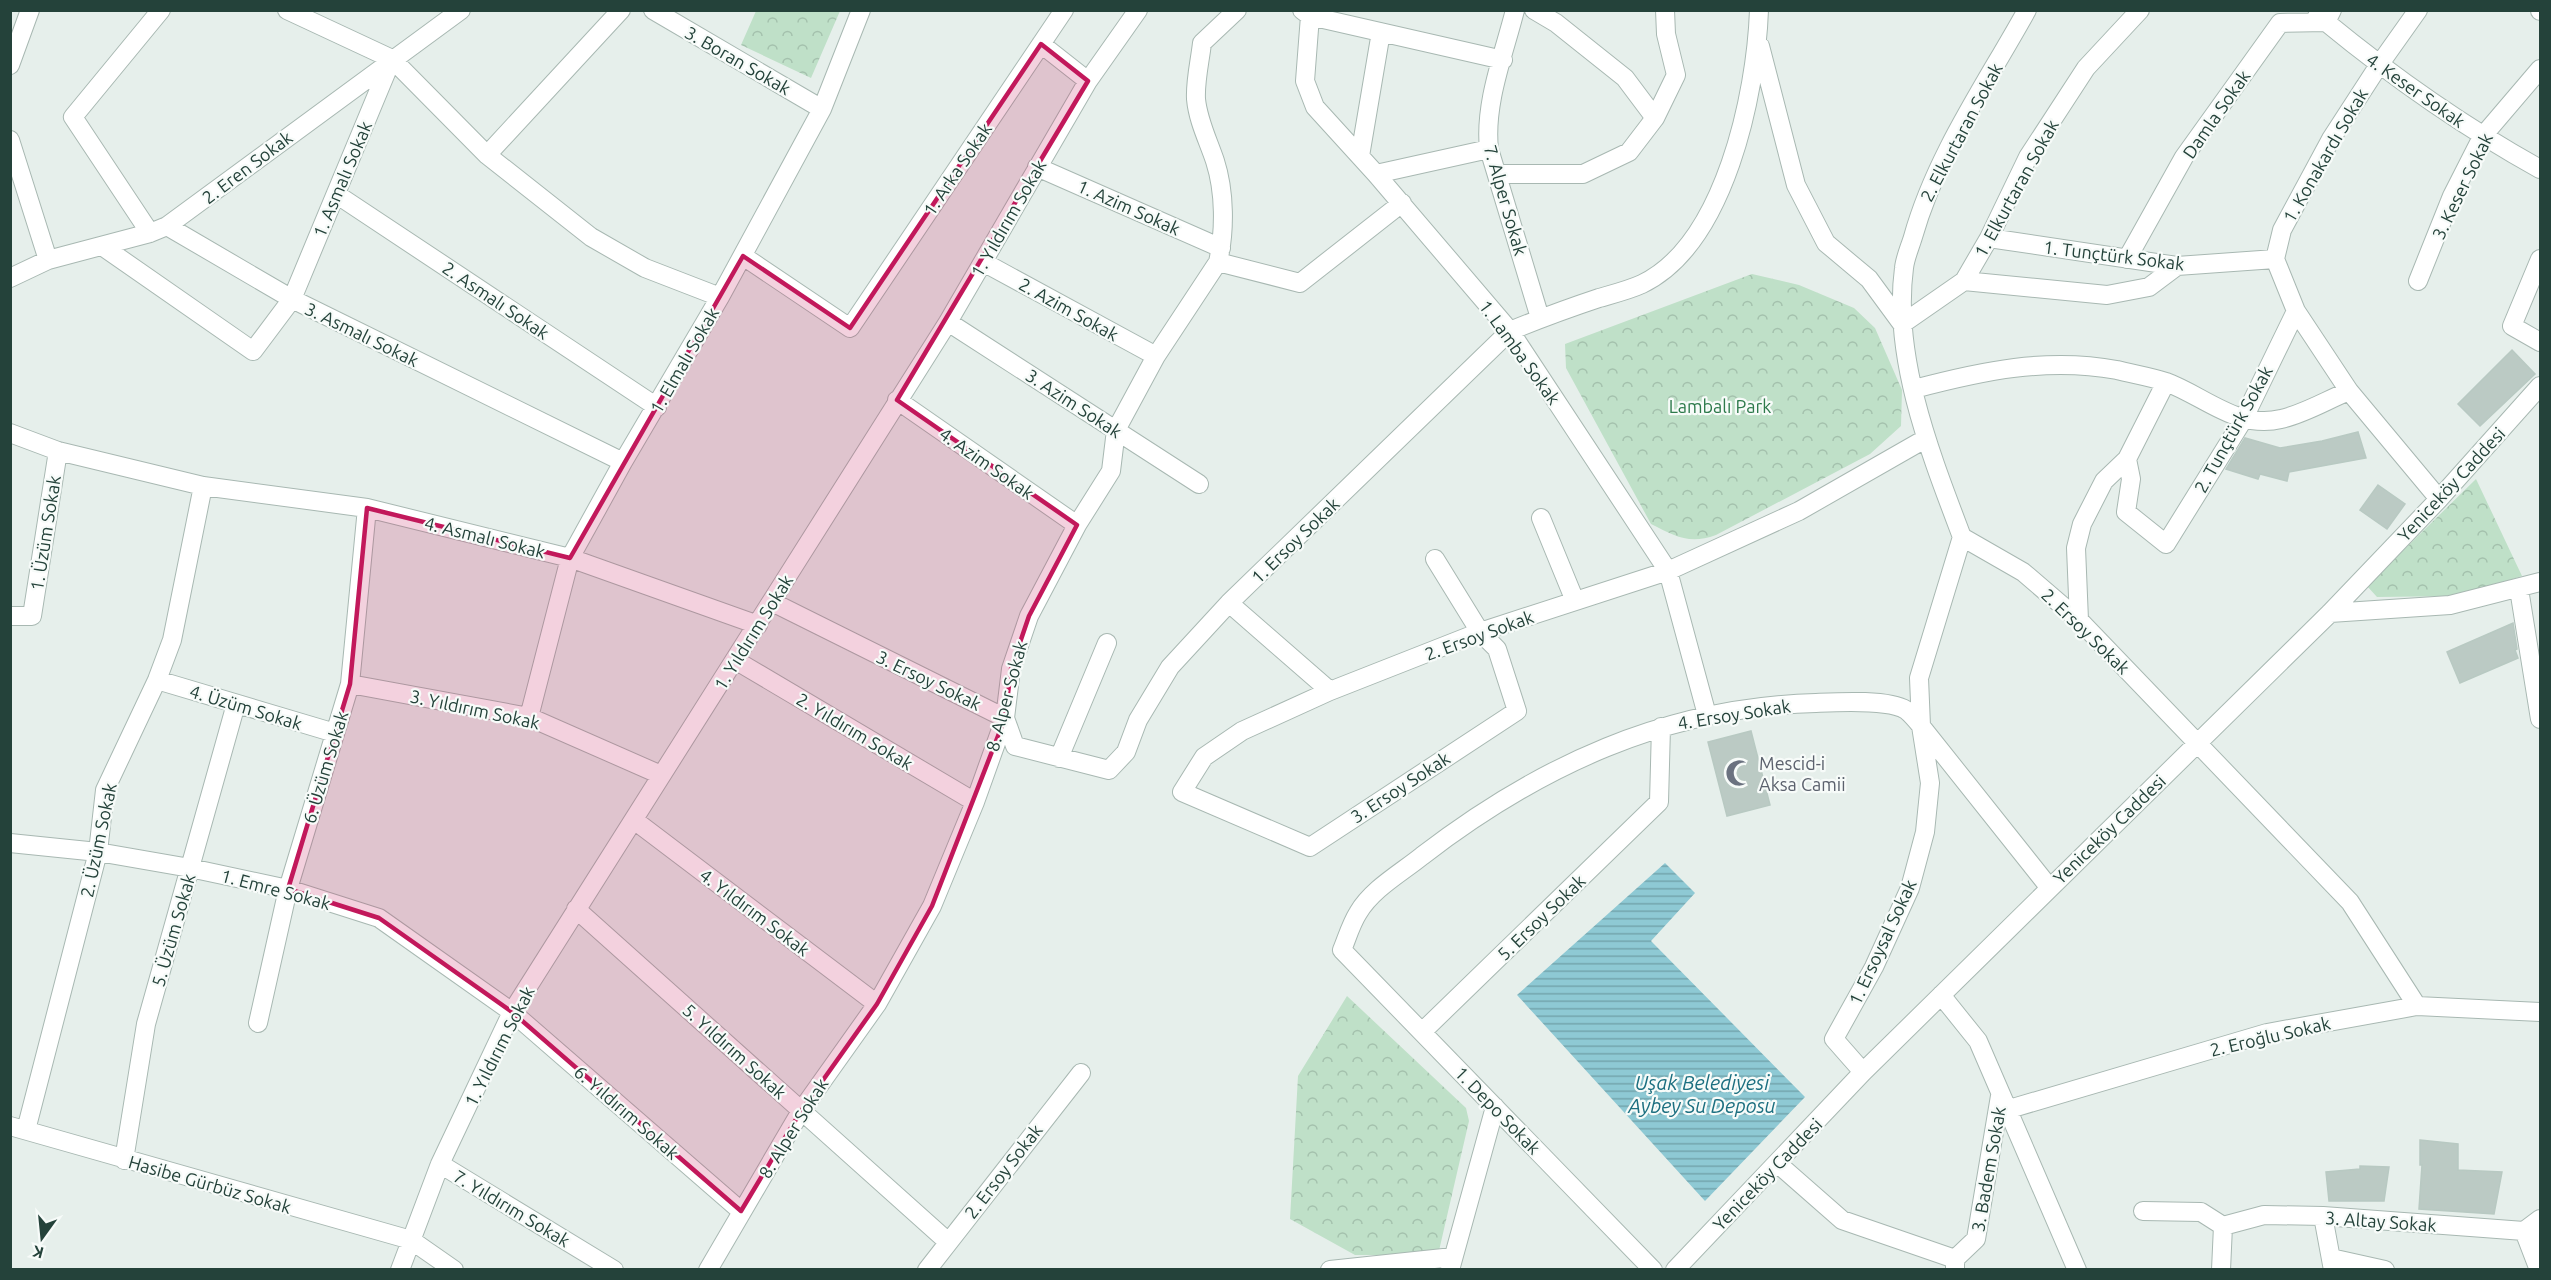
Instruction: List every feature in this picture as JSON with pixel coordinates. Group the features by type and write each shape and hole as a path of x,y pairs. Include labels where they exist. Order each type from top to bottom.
{"street":[{"path":"10,65 30,10"},
{"path":"161,10 73,117 158,230 292,299"},
{"path":"287,10 320,17 392,59 487,155 591,237 645,268 720,297"},
{"name":"2. Eren Sokak","path":"10,278 48,260 158,230 461,10"},
{"path":"487,155 621,10"},
{"name":"3. Boran Sokak","path":"653,10 822,109"},
{"name":"1. Elmalı Sokak","path":"530,717 570,558 623,462 720,297 822,109 861,10"},
{"name":"1. Arka Sokak","path":"743,256 850,328 1064,10"},
{"name":"1. Yıldırım Sokak","path":"400,1269 440,1164 512,1012 948,322 1088,81 1138,10"},
{"path":"1220,255 1222,199 1216,162 1202,130 1196,98 1202,43 1237,10"},
{"name":"7. Alper Sokak","path":"1515,10 1490,108 1489,149 1540,318"},
{"path":"1534,10 1556,23 1625,78 1654,118"},
{"path":"1497,174 1583,174 1629,152 1654,118 1676,75 1666,34 1665,10"},
{"path":"1509,331 1540,318 1642,284 1671,267 1697,233 1723,186 1743,126 1758,39 1759,10"},
{"name":"2. Elkurtaran Sokak","path":"1962,537 1925,438 1914,389 1902,324 1904,267 1922,203 1970,109 2027,10"},
{"name":"1. Elkurtaran Sokak","path":"1902,324 1964,281 1989,238 2028,157 2086,68 2140,10"},
{"name":"4. Keser Sokak","path":"2294,10 2329,16 2379,65 2482,137 2541,169"},
{"name":"1. Konakardı Sokak","path":"2275,259 2282,230 2331,139 2418,10"},
{"path":"1306,13 1503,60"},
{"name":"1. Lamba Sokak","path":"1306,13 1305,81 1315,107 1402,203 1509,331 1668,571 1707,715"},
{"name":"Damla Sokak","path":"2127,259 2184,157 2280,23 2329,16"},
{"path":"1360,156 1380,32"},
{"path":"1758,39 1796,185 1826,243 1869,279 1902,324"},
{"path":"1041,45 1088,81"},
{"name":"1. Asmalı Sokak","path":"292,299 392,59"},
{"name":"3. Keser Sokak","path":"2418,281 2452,196 2482,137 2541,69"},
{"path":"10,141 48,260"},
{"path":"1376,174 1489,149"},
{"name":"1. Azim Sokak","path":"1037,167 1220,255 1300,283 1402,203"},
{"name":"2. Asmalı Sokak","path":"336,194 657,407"},
{"name":"1. Tunçtürk Sokak","path":"1989,238 2177,267 2275,259"},
{"name":"3. Asmalı Sokak","path":"102,246 253,351 292,299 623,462"},
{"name":"8. Alper Sokak","path":"708,1269 801,1111 877,1004 932,906 975,802 1005,718 1011,669 1029,616 1077,525 1111,471 1116,430 1156,356 1220,255"},
{"path":"2275,259 2296,311 2349,391 2439,499"},
{"path":"2541,259 2512,326 2541,342"},
{"name":"2. Azim Sokak","path":"983,262 1156,356"},
{"path":"1964,281 2107,295 2149,287 2177,267"},
{"name":"2. Tunçtürk Sokak","path":"2127,459 2131,479 2126,512 2166,544 2243,420 2296,311"},
{"name":"3. Azim Sokak","path":"948,322 1199,484"},
{"name":"1. Ersoy Sokak","path":"1059,758 1109,770 1126,752 1138,720 1170,667 1229,603 1509,331"},
{"path":"1914,389 2010,367 2073,364 2116,370 2166,382 2243,420 2280,420 2349,391"},
{"path":"2079,620 2076,548 2082,524 2104,481 2127,459 2166,382"},
{"name":"Yeniceköy Caddesi","path":"1675,1269 1863,1072 2330,613 2439,499 2541,386"},
{"name":"4. Azim Sokak","path":"897,400 1077,525"},
{"name":"4. Asmalı Sokak","path":"10,433 58,451 203,486 367,507 570,558 758,625"},
{"name":"2. Ersoy Sokak","path":"1182,792 1204,757 1242,731 1330,691 1480,632 1668,571 1799,511 1925,438"},
{"name":"1. Üzüm Sokak","path":"10,616 32,616 58,451"},
{"name":"2. Üzüm Sokak","path":"18,1128 98,852 105,789 157,680 172,640 203,486"},
{"name":"6. Üzüm Sokak","path":"258,1023 288,889 350,684 367,507"},
{"path":"1541,518 1575,601"},
{"path":"1921,726 1919,678 1962,537"},
{"name":"2. Ersoy Sokak","path":"1962,537 2023,572 2079,620 2350,902 2417,1006"},
{"path":"1435,559 1480,632"},
{"path":"2330,613 2450,605 2541,582"},
{"path":"2519,589 2541,719"},
{"name":"3. Ersoy Sokak","path":"772,602 1005,718"},
{"path":"1229,603 1330,691"},
{"name":"3. Ersoy Sokak","path":"1182,792 1310,847 1517,711 1497,649 1480,632"},
{"path":"1005,718 1015,746 1059,758 1107,643"},
{"name":"2. Yıldırım Sokak","path":"735,660 975,802"},
{"name":"4. Üzüm Sokak","path":"157,680 335,733"},
{"name":"3. Yıldırım Sokak","path":"350,684 530,717 662,775"},
{"name":"4. Ersoy Sokak","path":"1342,950 1359,912 1382,887 1467,821 1593,752 1611,743 1707,715 1800,703 1865,701 1905,710 1921,726 2049,888"},
{"name":"5. Üzüm Sokak","path":"124,1160 146,1024 236,704"},
{"name":"1. Ersoysal Sokak","path":"1863,1072 1834,1039 1874,967 1910,888 1925,832 1930,783 1921,726"},
{"name":"5. Ersoy Sokak","path":"1422,1032 1659,802 1661,727"},
{"name":"4. Yıldırım Sokak","path":"634,820 877,1004"},
{"name":"1. Emre Sokak","path":"10,843 98,852 190,868 288,889 379,918 512,1012"},
{"name":"5. Yıldırım Sokak","path":"576,909 947,1241"},
{"name":"1. Depo Sokak","path":"1342,950 1653,1269"},
{"path":"1941,994 1978,1041 2077,1269"},
{"name":"2. Eroğlu Sokak","path":"2003,1103 2267,1033 2417,1006 2541,1012"},
{"name":"6. Yıldırım Sokak","path":"512,1012 741,1211"},
{"name":"2. Ersoy Sokak","path":"927,1269 1081,1073"},
{"name":"3. Badem Sokak","path":"1950,1266 1976,1239 2003,1103"},
{"path":"1330,1269 1452,1263 1495,1107"},
{"name":"Hasibe Gürbüz Sokak","path":"18,1128 411,1240 454,1269"},
{"path":"1777,1163 1842,1220 1950,1266"},
{"name":"7. Yıldırım Sokak","path":"440,1164 615,1269"},
{"path":"2143,1211 2201,1212 2223,1226 2221,1269"},
{"name":"3. Altay Sokak","path":"2223,1226 2264,1215 2323,1216 2532,1234"},
{"path":"2323,1216 2332,1264 2385,1269"},
{"path":"2539,1269 2532,1234 2541,1219"}],"highlighted area":[{"path":"1041,44 1088,81 897,400 1077,525 1029,616 1011,669 1005,718 932,906 877,1004 801,1111 741,1211 512,1012 379,918 288,889 350,684 367,508 570,558 743,256 850,328"}],"green space":[{"path":"756,11 840,11 811,78 741,45"},
{"name":"Lambalı Park","path":"1752,274 1799,285 1854,308 1875,328 1902,390 1901,426 1870,454 1716,535 1698,539 1682,538 1651,524 1566,368 1565,344"},
{"path":"2476,479 2522,576 2460,596 2377,597 2367,586"},
{"path":"1347,996 1466,1108 1469,1121 1438,1255 1355,1255 1290,1219 1298,1076"}],"water":[{"name":"Uşak Belediyesi Aybey Su Deposu","path":"1665,863 1695,893 1651,941 1805,1097 1705,1201 1517,995"}],"building":[{"path":"2512,350 2535,374 2480,426 2458,404"},
{"path":"2358,432 2366,458 2289,472 2287,481 2260,474 2258,479 2226,469 2245,438 2280,448"},
{"path":"2378,485 2405,504 2387,529 2360,510"},
{"path":"2513,623 2517,649 2515,650 2518,658 2460,683 2447,652"},
{"name":"Mescid-i Aksa Camii","path":"1751,731 1770,805 1727,816 1708,742"},
{"path":"2420,1140 2458,1144 2458,1170 2502,1172 2494,1214 2419,1209 2422,1165 2420,1165"},
{"path":"2360,1166 2389,1167 2384,1201 2329,1201 2326,1172 2360,1169"}],"place":[{"name":"Mescid-i Aksa Camii","path":"1739,773"}]}
